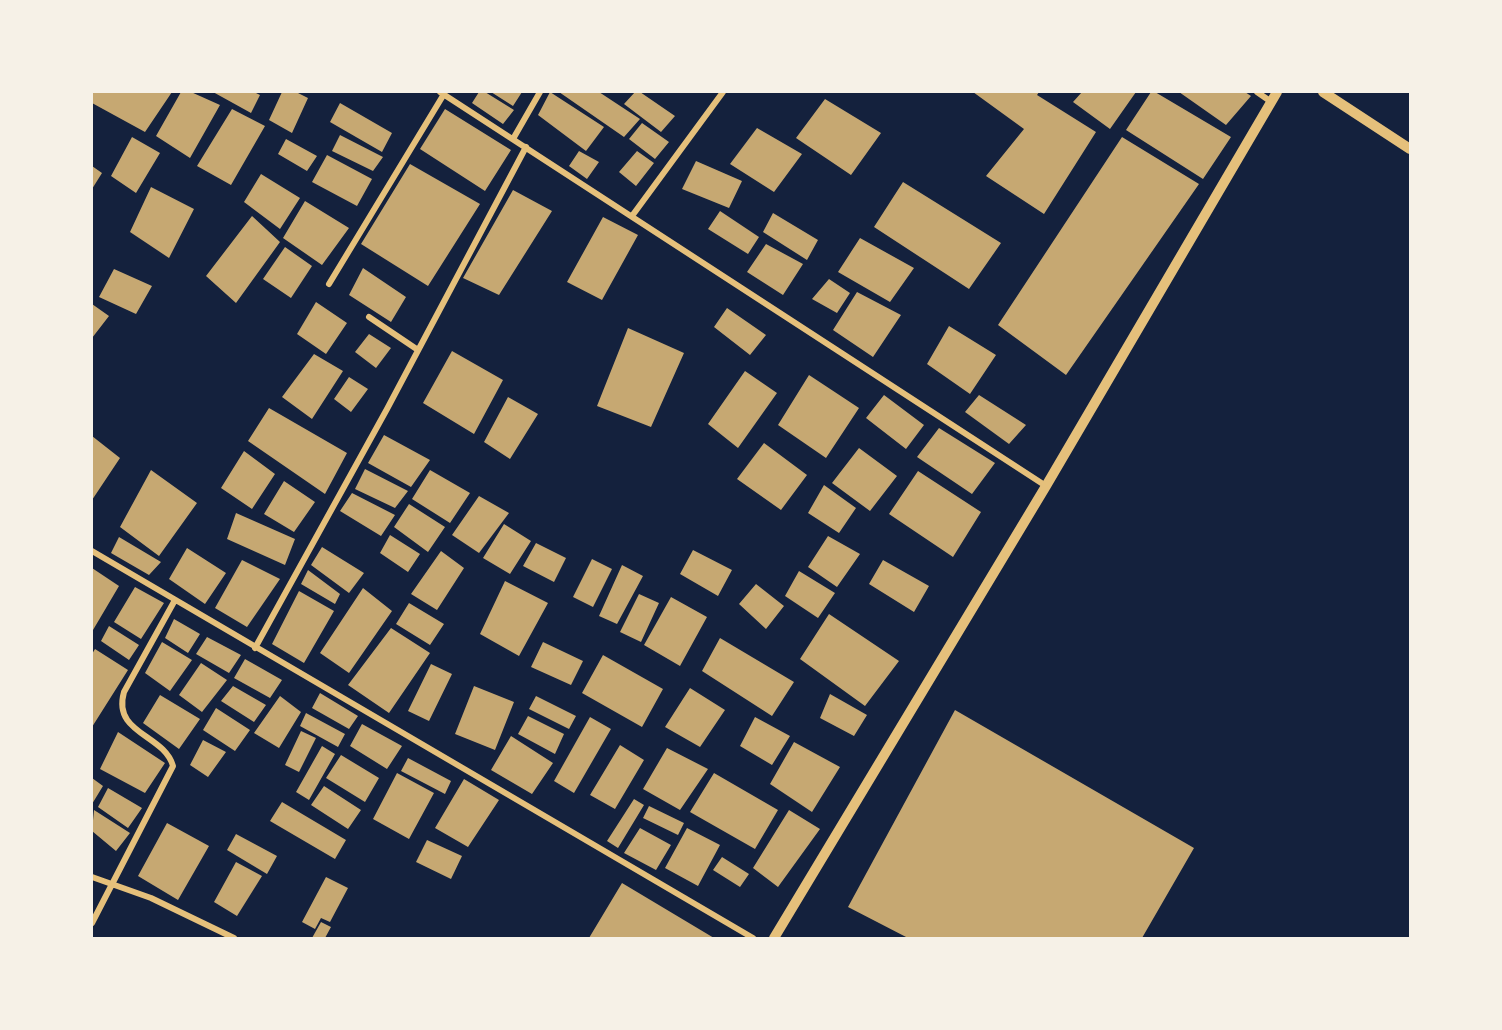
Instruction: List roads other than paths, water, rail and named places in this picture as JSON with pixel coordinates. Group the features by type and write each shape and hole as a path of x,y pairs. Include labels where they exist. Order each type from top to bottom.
{"street":[{"path":"513,139 540,92"},
{"path":"632,216 723,92"},
{"path":"1257,92 1270,102"},
{"path":"774,939 1047,486 1277,92"},
{"path":"1323,92 1410,149"},
{"path":"329,284 442,93 1047,486"},
{"path":"255,648 526,147"},
{"path":"369,317 418,350"},
{"path":"92,551 753,939"},
{"path":"92,923 111,882 173,766 169,755 130,724 122,713 121,704 124,692 175,600"},
{"path":"92,877 151,898 234,939"}]}
